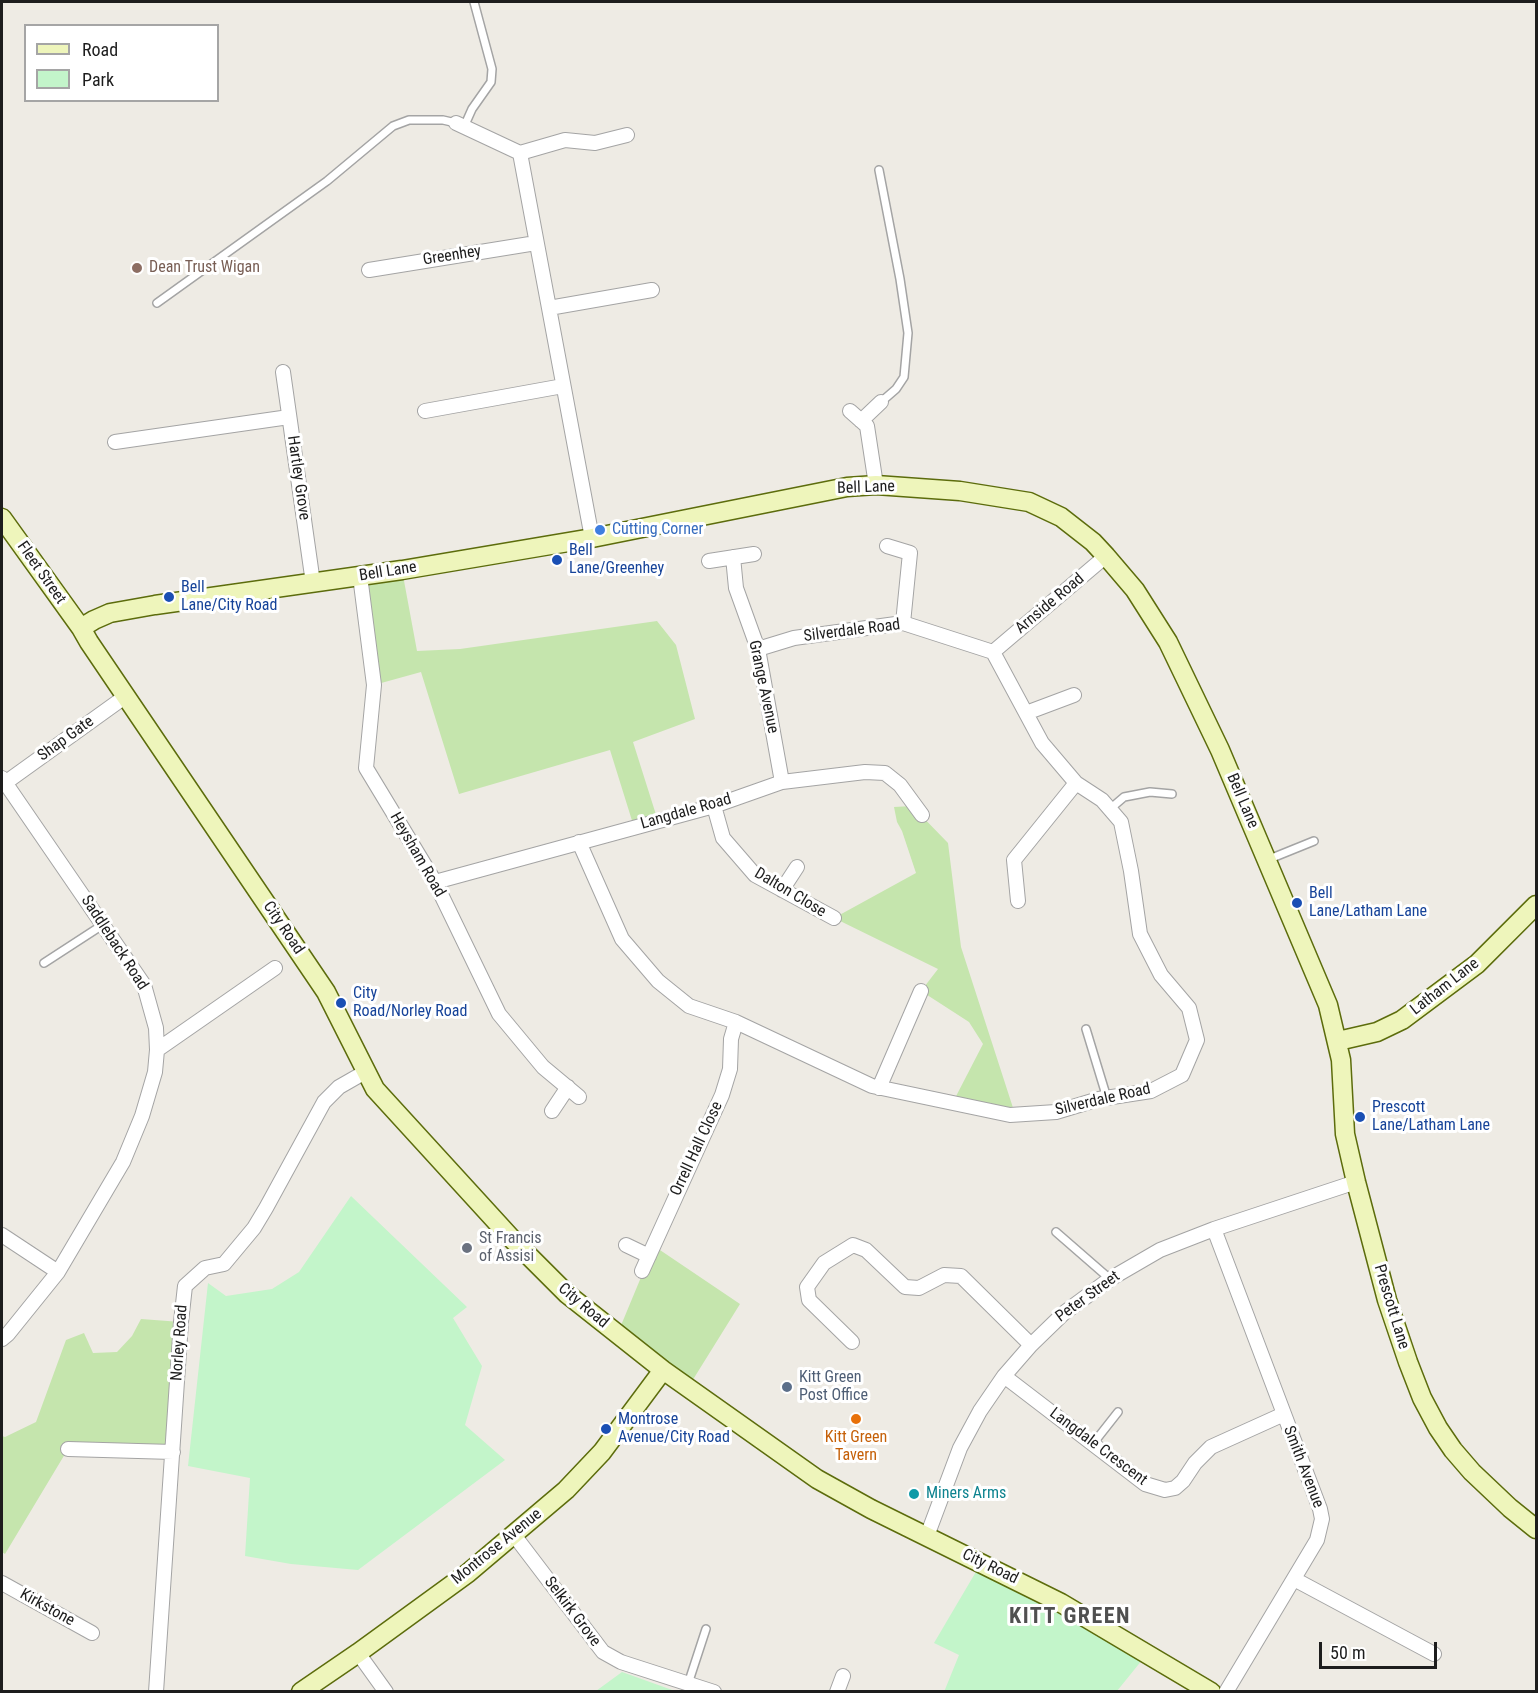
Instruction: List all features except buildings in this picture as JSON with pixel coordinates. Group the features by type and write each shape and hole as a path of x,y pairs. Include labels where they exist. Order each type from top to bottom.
{"street":[{"path":"460,125 520,153 565,140 595,142 627,135"},
{"path":"520,153 592,538"},
{"name":"Greenhey","path":"369,270 536,243"},
{"path":"549,308 652,290"},
{"name":"Hartley Grove","path":"283,372 313,583"},
{"path":"425,411 564,386"},
{"path":"861,421 881,402"},
{"path":"850,411 867,426 876,485"},
{"path":"115,442 290,417"},
{"name":"Bell Lane","path":"81,628 110,613 360,576 592,538 821,491 876,485 960,491 1029,502 1061,517 1107,556 1135,590 1168,642 1220,750 1267,860 1328,1005 1338,1041"},
{"name":"Fleet Street","path":"2,518 81,628"},
{"path":"887,546 910,553 903,623"},
{"path":"709,561 754,554"},
{"name":"Arnside Road","path":"993,651 1107,556"},
{"name":"Grange Avenue","path":"733,557 736,588 758,649 782,782"},
{"name":"Heysham Road","path":"360,576 374,685 366,768 435,882 499,1014 543,1067 579,1097"},
{"name":"Silverdale Road","path":"579,842 622,939 658,981 689,1006 736,1022 872,1086 1010,1115 1056,1112 1107,1098 1151,1091 1182,1075 1197,1040 1188,1008 1161,975 1140,934 1131,871 1120,822 1102,800 1076,783 1042,743 993,651 903,623 794,638 758,649"},
{"name":"City Road","path":"81,628 326,992 375,1089 559,1287 663,1370 818,1479 871,1509 1061,1602 1211,1692"},
{"path":"1026,713 1074,695"},
{"name":"Shap Gate","path":"3,780 126,696"},
{"name":"Langdale Road","path":"435,882 714,806 782,782 864,772 885,773 900,785 922,815"},
{"name":"Saddleback Road","path":"2,1339 58,1272 123,1162 142,1116 155,1072 156,1050 156,1028 144,985 3,780"},
{"path":"1018,900 1014,860 1076,783"},
{"name":"Dalton Close","path":"714,806 723,838 755,875 834,918"},
{"path":"782,890 797,867"},
{"name":"Latham Lane","path":"1338,1041 1377,1032 1402,1020 1477,964 1536,906"},
{"path":"156,1050 275,968"},
{"path":"879,1088 921,991"},
{"name":"Orrell Hall Close","path":"642,1271 722,1095 730,1069 731,1039 736,1022"},
{"name":"Prescott Lane","path":"1338,1041 1346,1134 1356,1182 1387,1300 1408,1362 1438,1428 1453,1450 1472,1472 1536,1529"},
{"name":"Norley Road","path":"156,1692 185,1286 205,1268 224,1264 254,1228 324,1102 339,1087 367,1071"},
{"path":"552,1111 568,1087"},
{"name":"Peter Street","path":"927,1536 969,1429 1004,1376 1031,1345 1064,1313 1110,1280 1160,1250 1214,1229 1356,1182"},
{"name":"Smith Avenue","path":"1214,1229 1322,1519 1317,1540 1226,1692"},
{"path":"2,1236 58,1272"},
{"path":"626,1245 649,1256"},
{"path":"852,1342 809,1300 807,1287 824,1263 853,1245 866,1250 905,1287 919,1288 944,1275 961,1276 1031,1345"},
{"name":"Montrose Avenue","path":"301,1692 468,1573 566,1490 602,1452 663,1370"},
{"name":"Langdale Crescent","path":"1004,1376 1145,1484 1165,1490 1175,1488 1183,1481 1195,1463 1211,1447 1284,1414"},
{"path":"68,1449 173,1452"},
{"name":"Selkirk Grove","path":"514,1535 603,1652 621,1662 714,1692"},
{"path":"1294,1579 1434,1654"},
{"name":"Kirkstone","path":"2,1583 92,1633"},
{"path":"358,1653 386,1692"},
{"path":"837,1692 843,1676"}],"lane":[{"path":"157,303 327,181 393,126 409,120 443,120 460,125 492,82 492,69 474,2"},
{"path":"879,171 908,333 904,377 881,402"},
{"path":"1110,808 1124,797 1150,792 1172,794"},
{"path":"1267,860 1314,841"},
{"path":"44,963 104,924"},
{"path":"1086,1029 1107,1098"},
{"path":"1056,1232 1110,1280"},
{"path":"1092,1444 1118,1412"},
{"path":"688,1684 706,1629"}],"green space":[{"path":"402,570 417,651 460,649 657,621 676,645 695,719 633,742 658,821 634,827 610,750 459,794 421,672 374,685 360,576"},
{"path":"912,806 948,843 961,947 1015,1114 952,1104 983,1044 969,1022 921,991 938,969 834,918 916,873 897,822 894,807"},
{"path":"351,1196 467,1307 453,1318 482,1366 465,1425 505,1460 358,1570 291,1564 245,1556 250,1478 188,1466 208,1283 226,1296 272,1289 299,1272"},
{"path":"654,1246 740,1304 689,1386 617,1335"},
{"path":"141,1319 181,1322 173,1452 68,1449 5,1554 2,1552 2,1436 5,1437 36,1422 66,1340 84,1333 93,1353 117,1352 132,1336"},
{"path":"977,1570 1147,1654 1117,1691 944,1692 959,1655 934,1643"},
{"path":"622,1672 675,1691 596,1691"}],"place":[{"name":"Dean Trust Wigan","path":"137,268"},
{"name":"Cutting Corner","path":"600,530"},
{"name":"Bell Lane/Greenhey","path":"557,560"},
{"name":"Bell Lane/City Road","path":"169,597"},
{"name":"Bell Lane/Latham Lane","path":"1297,903"},
{"name":"City Road/Norley Road","path":"341,1003"},
{"name":"Prescott Lane/Latham Lane","path":"1360,1117"},
{"name":"St Francis of Assisi","path":"467,1248"},
{"name":"Kitt Green Post Office","path":"787,1387"},
{"name":"Kitt Green Tavern","path":"856,1419"},
{"name":"Montrose Avenue/City Road","path":"606,1429"},
{"name":"Miners Arms","path":"914,1494"}],"district":[{"name":"KITT GREEN","path":"1070,1617"}]}
